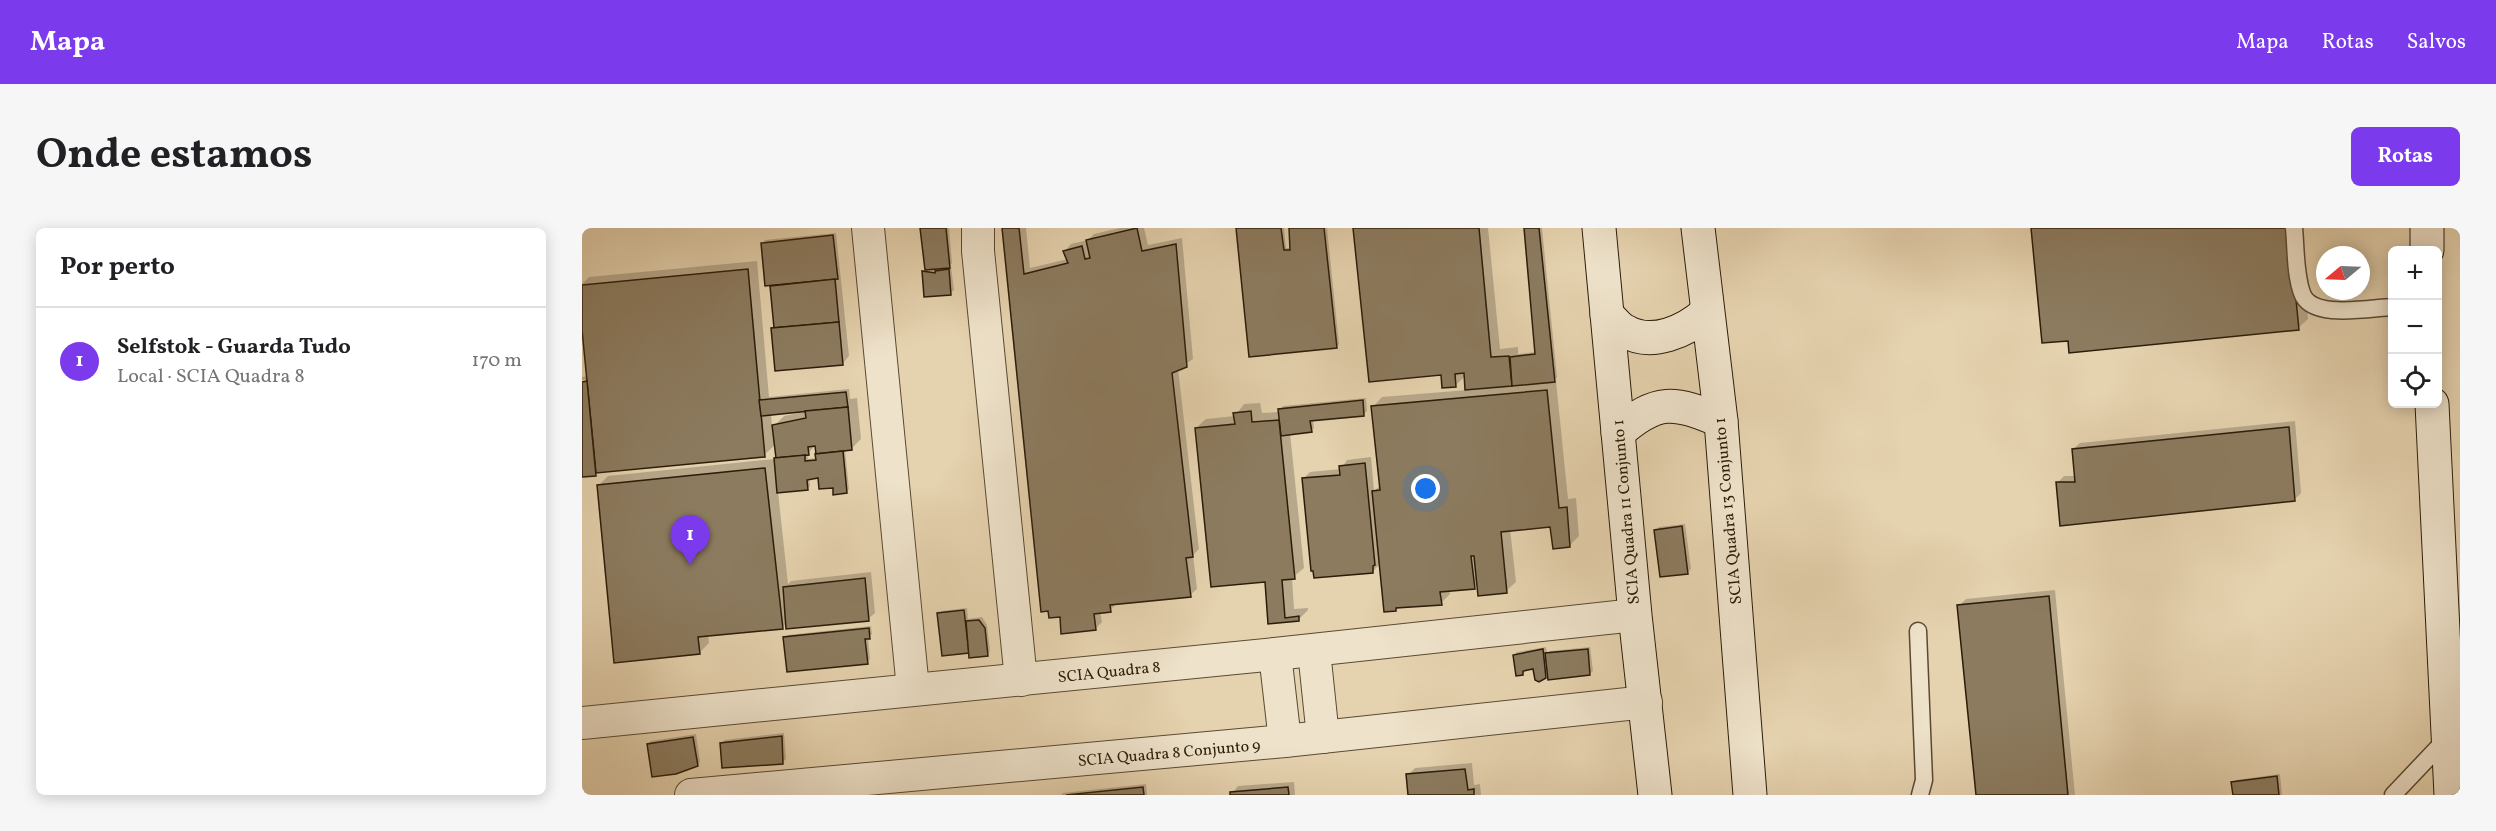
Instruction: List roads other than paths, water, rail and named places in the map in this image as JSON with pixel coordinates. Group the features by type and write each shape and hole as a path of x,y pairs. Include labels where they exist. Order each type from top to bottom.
{"street":[{"path":"868,228 913,689"},
{"path":"978,228 978,251 1021,680"},
{"name":"SCIA Quadra 11 Conjunto 1","path":"1599,228 1635,615 1655,795"},
{"name":"SCIA Quadra 13 Conjunto 1","path":"1698,228 1721,422 1750,795"},
{"path":"2427,228 2427,246"},
{"path":"1608,315 1625,331 1644,337 1669,335 1690,328 1707,313"},
{"path":"1618,433 1640,414 1661,407 1691,409 1721,422"},
{"path":"2432,408 2451,795"},
{"name":"SCIA Quadra 8","path":"582,723 1314,651 1635,615"},
{"path":"1314,651 1323,737"},
{"path":"1275,654 1285,741"},
{"name":"SCIA Quadra 8 Conjunto 9","path":"707,794 1285,741 1646,702"}],"lane":[{"path":"2294,228 2302,294 2309,304 2320,310 2388,307"},
{"path":"1918,631 1924,780 1920,795"},
{"path":"2393,795 2449,737"}],"place":[{"name":"Selfstok - Guarda Tudo","path":"690,565"}]}
